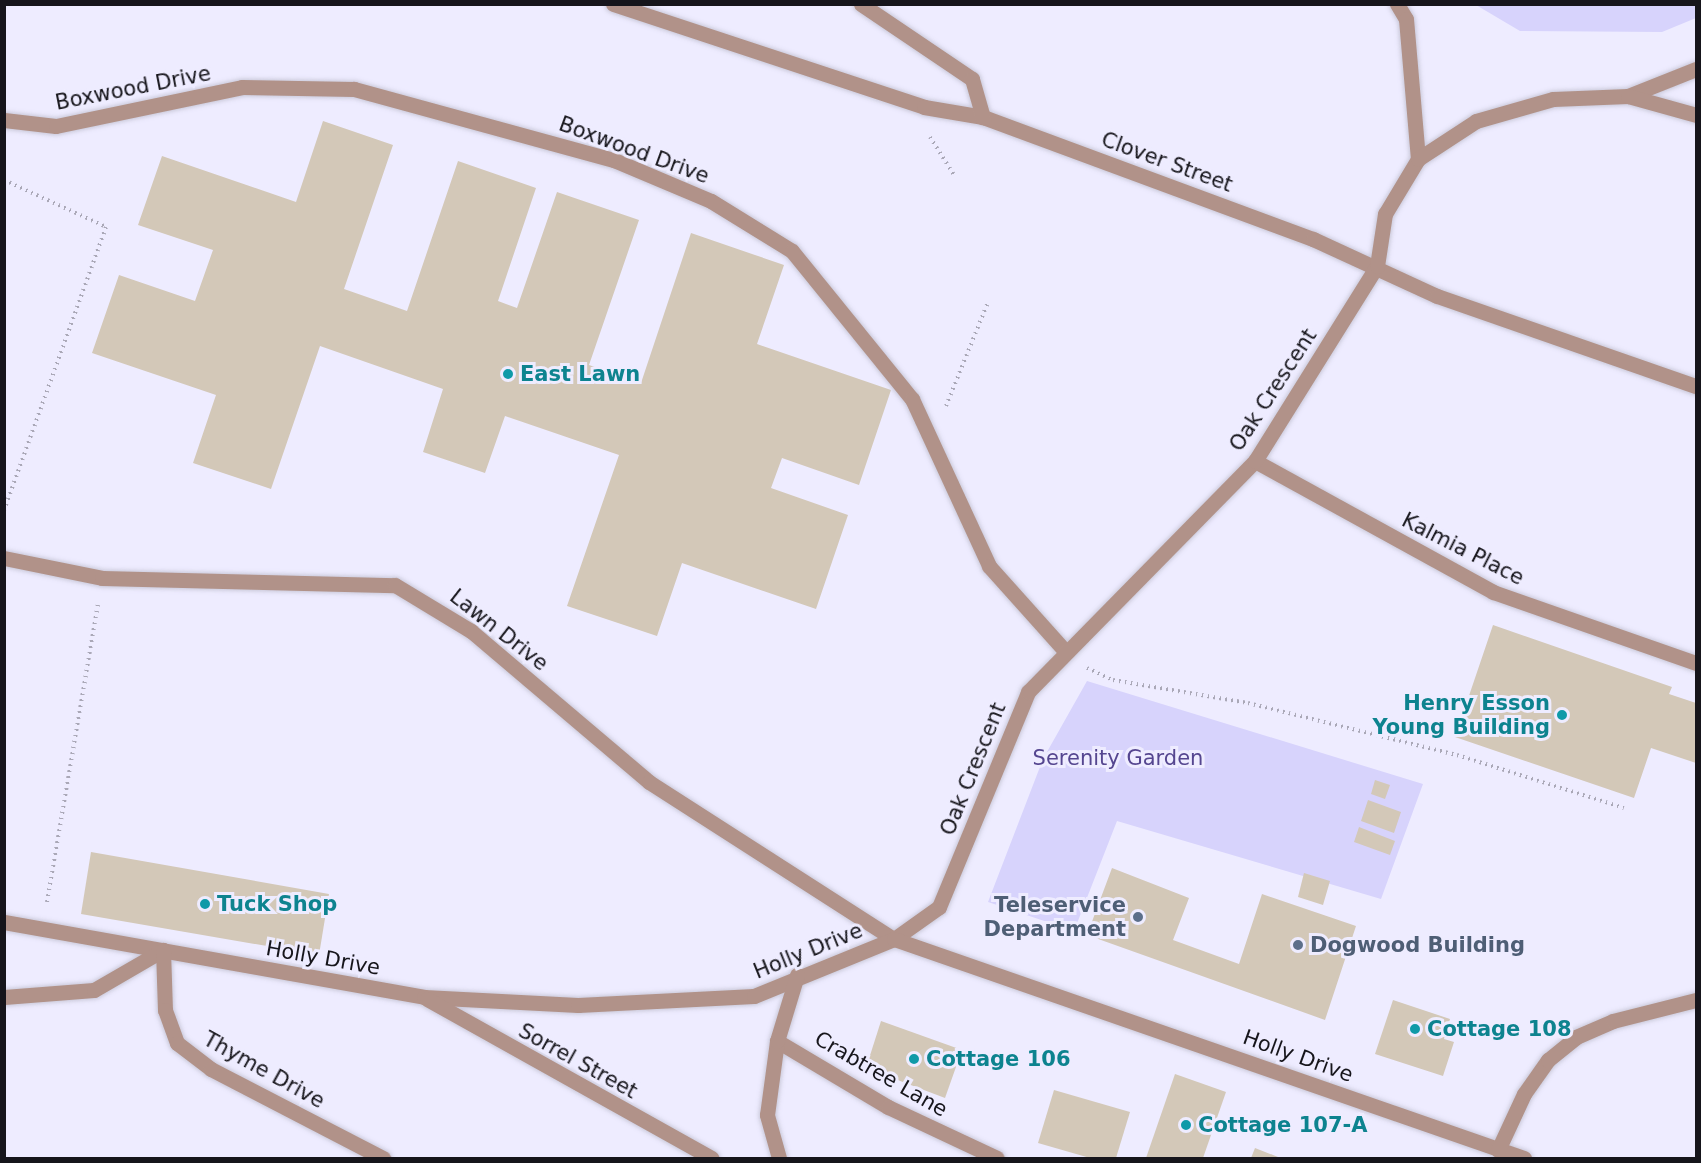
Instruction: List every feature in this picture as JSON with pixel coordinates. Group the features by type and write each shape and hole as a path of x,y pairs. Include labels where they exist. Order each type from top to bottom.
{"street":[{"name":"Clover Street","path":"613,4 924,107 983,117 1377,266 1437,296 1696,386"},
{"path":"861,4 972,79 983,117"},
{"path":"1397,4 1406,12 1418,159"},
{"path":"1628,96 1696,69"},
{"name":"Boxwood Drive","path":"4,120 56,126 242,87 354,89 614,160 711,201 792,251 912,399 989,566 1066,652"},
{"name":"Oak Crescent","path":"894,939 939,907 1028,692 1255,461 1377,266 1385,214 1418,159 1476,121 1552,99 1628,96 1696,115"},
{"name":"Kalmia Place","path":"1255,461 1493,592 1696,663"},
{"name":"Lawn Drive","path":"4,558 102,578 364,582 412,593 471,632 649,782 894,939"},
{"name":"Holly Drive","path":"4,922 42,932 163,950 424,997 578,1005 754,996 797,975 894,939 1524,1158"},
{"path":"4,998 94,990 163,950"},
{"name":"Thyme Drive","path":"163,950 165,1010 177,1043 211,1068 383,1158"},
{"path":"779,1158 767,1115 777,1041 797,975"},
{"name":"Sorrel Street","path":"424,997 712,1158"},
{"path":"1498,1150 1524,1094 1548,1059 1576,1036 1613,1021 1696,1000"},
{"name":"Crabtree Lane","path":"777,1041 888,1107 997,1158"}],"path":[{"path":"924,107 929,135 954,175"},
{"path":"4,180 106,227 4,510"},
{"path":"932,441 988,302"},
{"path":"42,932 102,578"},
{"path":"1066,652 1113,680 1248,703 1446,752 1624,808"}],"green space":[{"path":"1476,5 1696,5 1696,18 1662,32 1520,31"},
{"name":"Serenity Garden","path":"1087,681 1423,784 1381,899 1117,821 1074,931 988,902 1043,759"}],"building":[{"name":"East Lawn","path":"323,121 393,145 344,289 407,311 458,161 536,188 498,301 517,308 557,192 639,220 589,365 641,383 691,233 784,265 757,344 891,390 859,485 782,458 771,488 848,515 816,609 682,563 657,636 567,606 619,455 505,416 485,473 423,452 443,389 320,346 271,489 193,463 216,395 92,353 119,275 195,301 213,250 138,225 162,156 296,202"},
{"name":"Henry Esson Young Building","path":"1493,625 1672,687 1669,694 1696,703 1696,763 1651,748 1634,798 1455,737"},
{"path":"1375,780 1390,785 1385,799 1371,794"},
{"path":"1368,800 1401,812 1394,833 1361,821"},
{"path":"1359,827 1395,841 1390,855 1354,842"},
{"name":"Tuck Shop","path":"91,852 329,894 319,955 81,914"},
{"path":"1112,868 1189,898 1173,940 1239,964 1262,894 1356,926 1325,1020 1087,935"},
{"path":"1304,873 1330,881 1323,905 1298,897"},
{"name":"Cottage 108","path":"1393,1000 1450,1019 1444,1039 1454,1042 1443,1076 1375,1054"},
{"name":"Cottage 106","path":"881,1021 962,1050 945,1098 866,1068"},
{"name":"Cottage 107-A","path":"1175,1074 1226,1092 1203,1158 1146,1158"},
{"path":"1054,1090 1130,1112 1116,1158 1090,1158 1038,1143"},
{"path":"1255,1148 1278,1157 1251,1158"}],"place":[{"name":"East Lawn","path":"508,374"},
{"name":"Henry Esson Young Building","path":"1562,715"},
{"name":"Tuck Shop","path":"205,904"},
{"name":"Teleservice Department","path":"1138,917"},
{"name":"Dogwood Building","path":"1298,945"},
{"name":"Cottage 108","path":"1415,1029"},
{"name":"Cottage 106","path":"914,1059"},
{"name":"Cottage 107-A","path":"1186,1125"}]}
